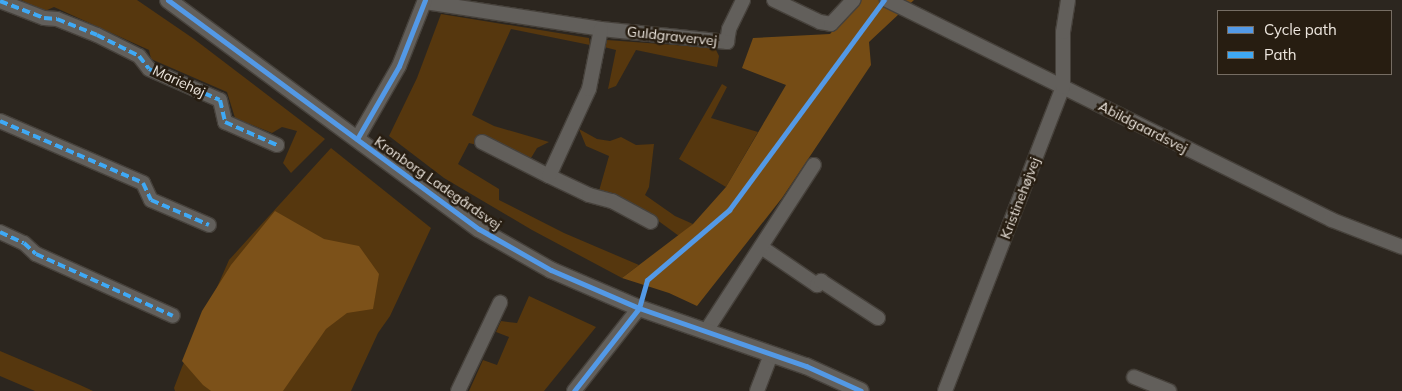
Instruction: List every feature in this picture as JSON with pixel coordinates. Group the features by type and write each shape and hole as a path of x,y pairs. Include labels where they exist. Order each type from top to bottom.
{"street":[{"name":"Kronborg Ladegårdsvej","path":"168,0 478,229 551,270 639,308 771,354 861,391"},
{"name":"Guldgravervej","path":"425,1 601,29 726,42 729,29 743,0"},
{"path":"774,0 820,22 831,24 853,0"},
{"name":"Abildgaardsvej","path":"887,0 1332,220 1402,247"},
{"name":"Kristinehøjvej","path":"945,391 1064,87 1063,32 1068,0"},
{"name":"Mariehøj","path":"0,1 44,18 57,19 97,35 140,56 148,69 220,100 225,122 277,145"},
{"path":"357,139 399,66 425,1"},
{"path":"549,176 588,89 601,29"},
{"path":"0,121 143,184 151,200 209,225"},
{"path":"482,142 589,195 612,201 651,222"},
{"path":"706,331 814,166"},
{"path":"0,232 24,243 36,254 173,316"},
{"path":"760,247 817,285 821,281 878,318"},
{"path":"458,391 500,303"},
{"path":"574,391 639,308"},
{"path":"757,391 771,354"},
{"path":"1134,377 1169,391"}],"shaded area":[{"path":"21,0 137,0 194,39 325,139 291,173 283,163 297,131 282,127 272,133 235,118 227,92 151,59 149,50 54,7 45,11"},
{"path":"860,0 914,0 869,42 871,65 782,198 697,306 669,293 622,278 693,224 726,187 786,85 742,68 753,38 830,34"},
{"path":"441,14 589,38 590,45 511,29 472,115 494,126 549,142 537,148 531,158 469,143 458,164 499,189 499,200 564,233 639,265 622,278 532,230 444,178 389,136 417,78"},
{"path":"607,40 715,48 719,56 717,67 636,50 616,86 608,89 616,50 604,47"},
{"path":"722,84 727,87 711,118 758,132 726,187 679,159"},
{"path":"579,129 597,139 610,141 621,137 636,145 654,144 649,187 645,195 675,216 693,224 679,236 653,217 599,191 609,156 586,146"},
{"path":"331,148 431,228 390,316 378,333 351,391 175,391 174,388 182,367 229,260"},
{"path":"275,211 324,239 359,246 379,274 373,309 347,313 326,329 283,391 211,391 203,385 182,361 202,311 231,265"},
{"path":"529,296 596,327 544,391 469,391 483,360 497,365 509,337 496,332 501,321 517,323"},
{"path":"0,351 93,391 35,391 0,376"}],"marked path":[{"path":"0,1 44,18 57,19 97,35 139,56 149,69 220,100 225,122 277,145"},
{"path":"0,121 143,183 151,200 209,225"},
{"path":"0,232 24,243 36,254 173,316"}],"cycle path":[{"path":"168,0 479,229 551,270 639,308 806,366 861,391"},
{"path":"357,139 399,66 425,0"},
{"path":"574,391 639,308 647,280 729,210 884,0"}]}
